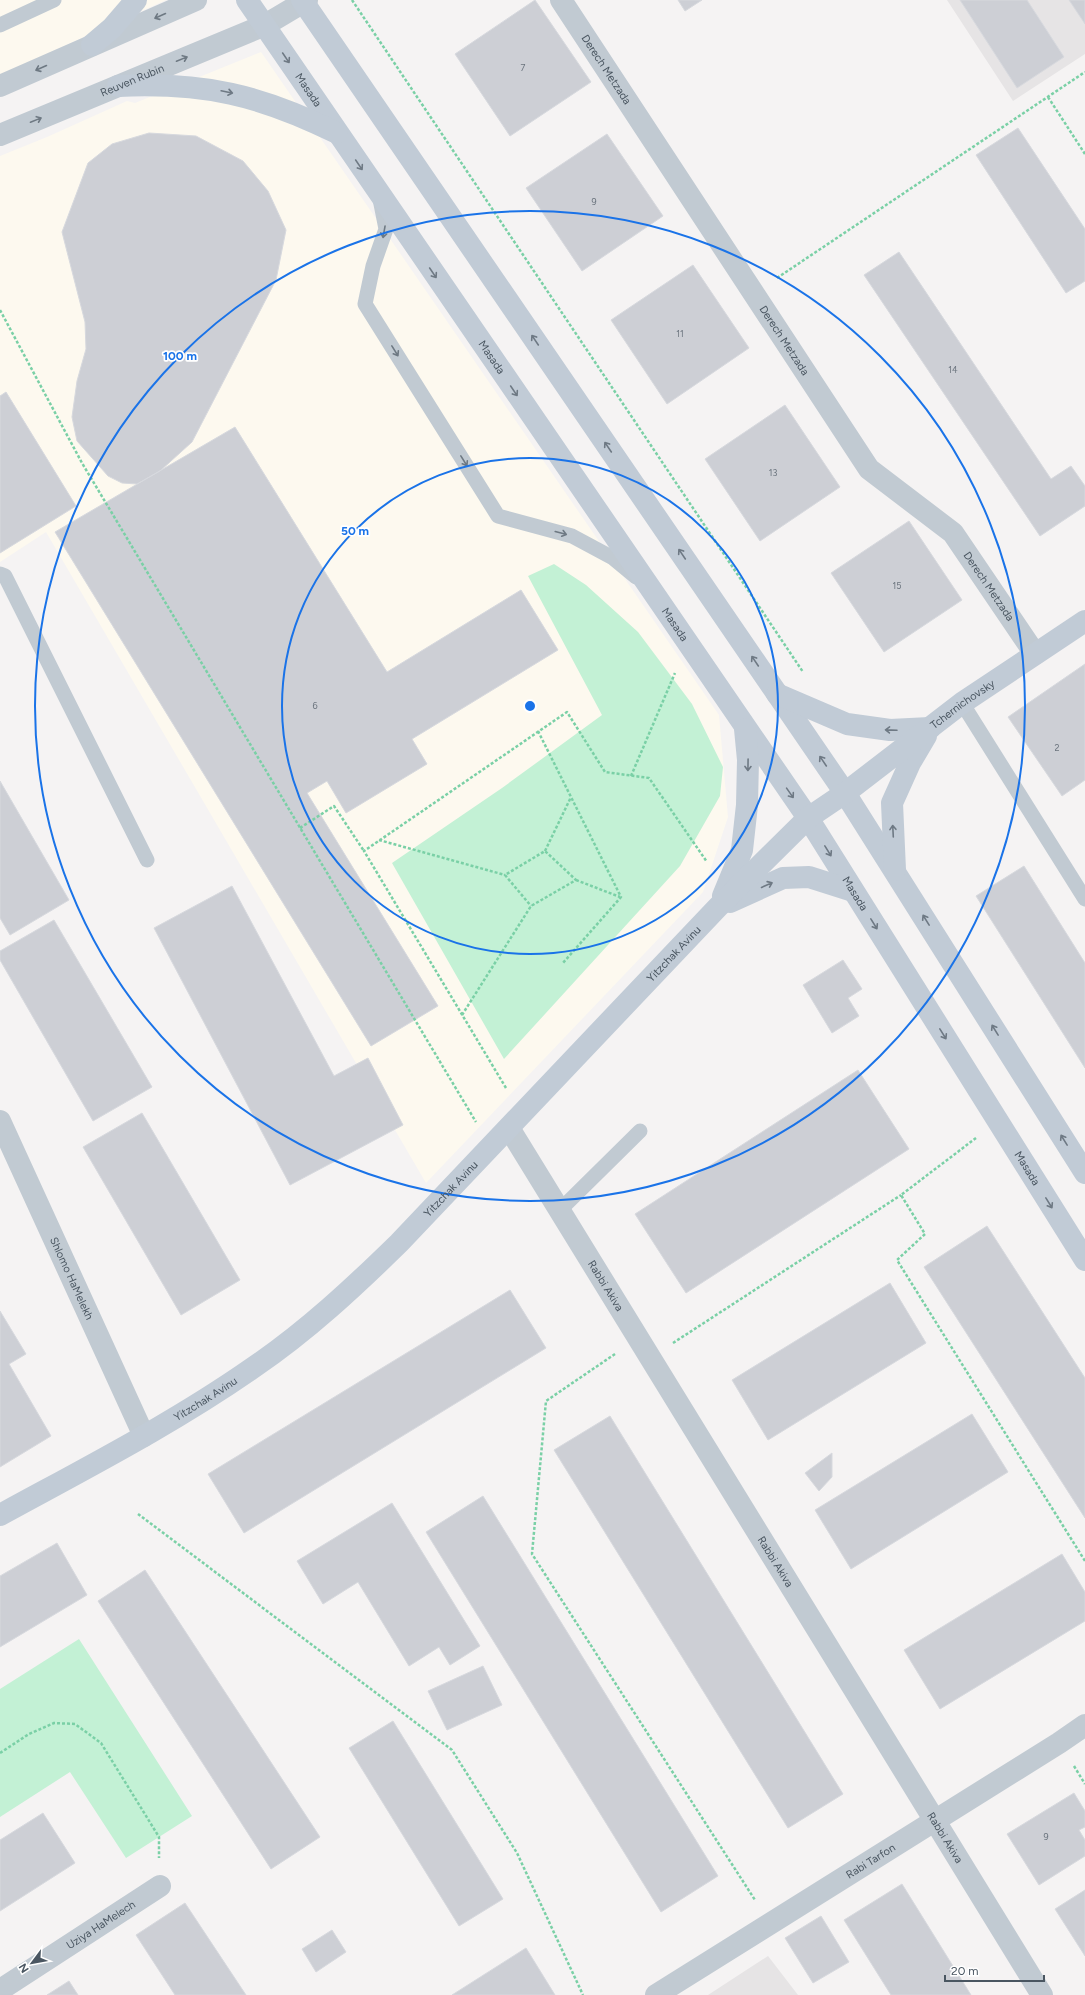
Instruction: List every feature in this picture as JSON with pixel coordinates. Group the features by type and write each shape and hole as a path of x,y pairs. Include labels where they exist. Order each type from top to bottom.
{"main road":[{"path":"92,45 112,28 136,0"},
{"name":"Masada","path":"247,0 808,818 1085,1260"},
{"path":"304,1 845,793 1085,1173"},
{"path":"118,86 154,84 227,92 265,102 297,114 338,134"},
{"name":"Tchernichovsky","path":"845,793 962,703 1085,621"},
{"path":"777,694 848,724 890,730 930,728"},
{"path":"722,898 742,850 748,760 744,726"},
{"path":"895,870 892,803 910,763 930,728"},
{"name":"Yitzchak Avinu","path":"0,1515 180,1416 255,1367 329,1309 352,1289 399,1243 516,1121 722,898 808,818 845,793"},
{"path":"722,898 783,878 809,877 853,891"}],"street":[{"path":"0,86 196,0"},
{"name":"Derech Metzada","path":"561,0 869,469 952,533 1035,654"},
{"name":"Reuven Rubin","path":"0,135 264,25 304,1"},
{"name":"Shlomo HaMelekh","path":"0,1121 144,1436"},
{"name":"Rabbi Akiva","path":"516,1121 560,1211 1042,1995"},
{"name":"Rabi Tarfon","path":"656,1995 1059,1743 1085,1725"},
{"name":"Uziya HaMelech","path":"0,1990 160,1886"}],"lane":[{"path":"0,25 54,0"},
{"path":"379,194 386,229 373,266 365,304 498,516 572,536 613,558 651,590"},
{"path":"0,574 5,576 147,860"},
{"path":"962,703 1085,900"},
{"path":"560,1211 640,1131"}],"path":[{"path":"352,0 805,676"},
{"path":"753,294 1085,72"},
{"path":"1048,97 1085,154"},
{"path":"0,310 82,463 491,1147"},
{"path":"630,776 688,643"},
{"path":"364,851 567,712 605,772 649,778 722,898"},
{"path":"538,731 621,897"},
{"path":"504,875 545,851 571,797"},
{"path":"300,828 334,806 364,851 462,1015 516,1121"},
{"path":"379,840 504,875 531,906"},
{"path":"545,851 576,880 621,897"},
{"path":"462,1015 531,906 576,880"},
{"path":"562,964 621,897"},
{"path":"650,1358 901,1195 998,1122"},
{"path":"901,1195 925,1234 897,1260 1085,1561"},
{"path":"638,1338 546,1402 532,1554 770,1923"},
{"path":"138,1514 452,1750 516,1853 583,1995"},
{"path":"0,1753 29,1734 54,1723 75,1724 101,1743 159,1837 160,1886"}],"shaded area":[{"path":"0,0 166,0 0,75"},
{"path":"947,0 1085,0 1085,54 1013,101"},
{"path":"261,52 719,715 728,817 703,892 426,1183 46,532 0,562 0,156 47,137 127,101 135,103"},
{"path":"768,1956 798,1995 708,1995"}],"green space":[{"path":"554,564 586,585 638,632 692,704 723,767 720,796 680,866 504,1059 392,863 502,788 602,715 528,576"},
{"path":"79,1639 192,1816 126,1858 70,1772 0,1817 0,1689"}],"building":[{"path":"535,0 591,82 510,136 455,54"},
{"path":"678,0 702,0 685,11"},
{"path":"960,0 1027,0 1064,57 1017,88"},
{"path":"1069,0 1085,0 1085,24"},
{"path":"1018,128 1085,229 1085,281 1066,293 976,155"},
{"path":"149,133 196,136 243,161 268,191 286,230 276,280 192,442 160,471 137,484 122,483 108,476 77,441 72,417 77,381 86,349 85,322 62,232 88,163 112,144"},
{"path":"607,134 663,216 582,271 526,188"},
{"path":"899,252 1051,479 1071,466 1085,486 1085,506 1040,536 864,275"},
{"path":"693,265 749,348 667,404 611,320"},
{"path":"6,392 76,506 0,553 0,396"},
{"path":"785,405 840,487 760,541 705,459"},
{"path":"235,427 387,672 521,590 558,650 412,739 427,764 346,813 327,781 307,793 438,1006 371,1046 55,532"},
{"path":"909,521 962,600 884,652 831,573"},
{"path":"1085,664 1085,780 1062,796 1008,717"},
{"path":"0,781 69,900 10,935 0,918"},
{"path":"1024,866 1085,963 1085,1068 976,896"},
{"path":"232,886 334,1076 368,1058 403,1125 290,1185 154,928"},
{"path":"54,920 152,1087 93,1121 0,960 0,951"},
{"path":"843,960 862,989 848,998 859,1016 832,1033 803,985"},
{"path":"858,1070 909,1149 686,1293 635,1214"},
{"path":"142,1113 240,1280 181,1315 83,1147"},
{"path":"987,1226 1085,1378 1085,1518 924,1267"},
{"path":"890,1283 926,1343 768,1440 732,1380"},
{"path":"510,1290 546,1348 244,1533 208,1474"},
{"path":"0,1311 26,1354 9,1364 51,1436 0,1467"},
{"path":"972,1414 1008,1472 851,1569 815,1510"},
{"path":"610,1416 843,1794 788,1828 554,1450"},
{"path":"832,1453 832,1477 819,1491 805,1473"},
{"path":"483,1496 718,1876 661,1912 426,1532"},
{"path":"392,1503 480,1646 450,1665 439,1647 409,1666 358,1582 323,1604 297,1561"},
{"path":"57,1543 87,1595 0,1647 0,1576"},
{"path":"1062,1554 1085,1592 1085,1621 940,1709 904,1650"},
{"path":"145,1570 320,1837 271,1869 98,1601"},
{"path":"483,1666 502,1705 447,1730 428,1691"},
{"path":"393,1721 503,1899 459,1926 349,1748"},
{"path":"1074,1793 1085,1811 1085,1827 1079,1830 1085,1840 1085,1856 1039,1885 1007,1834"},
{"path":"43,1813 75,1863 0,1911 0,1840"},
{"path":"902,1884 971,1995 891,1995 844,1920"},
{"path":"1085,1890 1085,1956 1055,1909"},
{"path":"185,1903 246,1995 175,1995 136,1935"},
{"path":"821,1916 849,1962 813,1983 785,1938"},
{"path":"332,1930 346,1952 316,1972 302,1949"},
{"path":"526,1948 555,1995 452,1995"},
{"path":"69,1981 78,1995 47,1995"}]}
